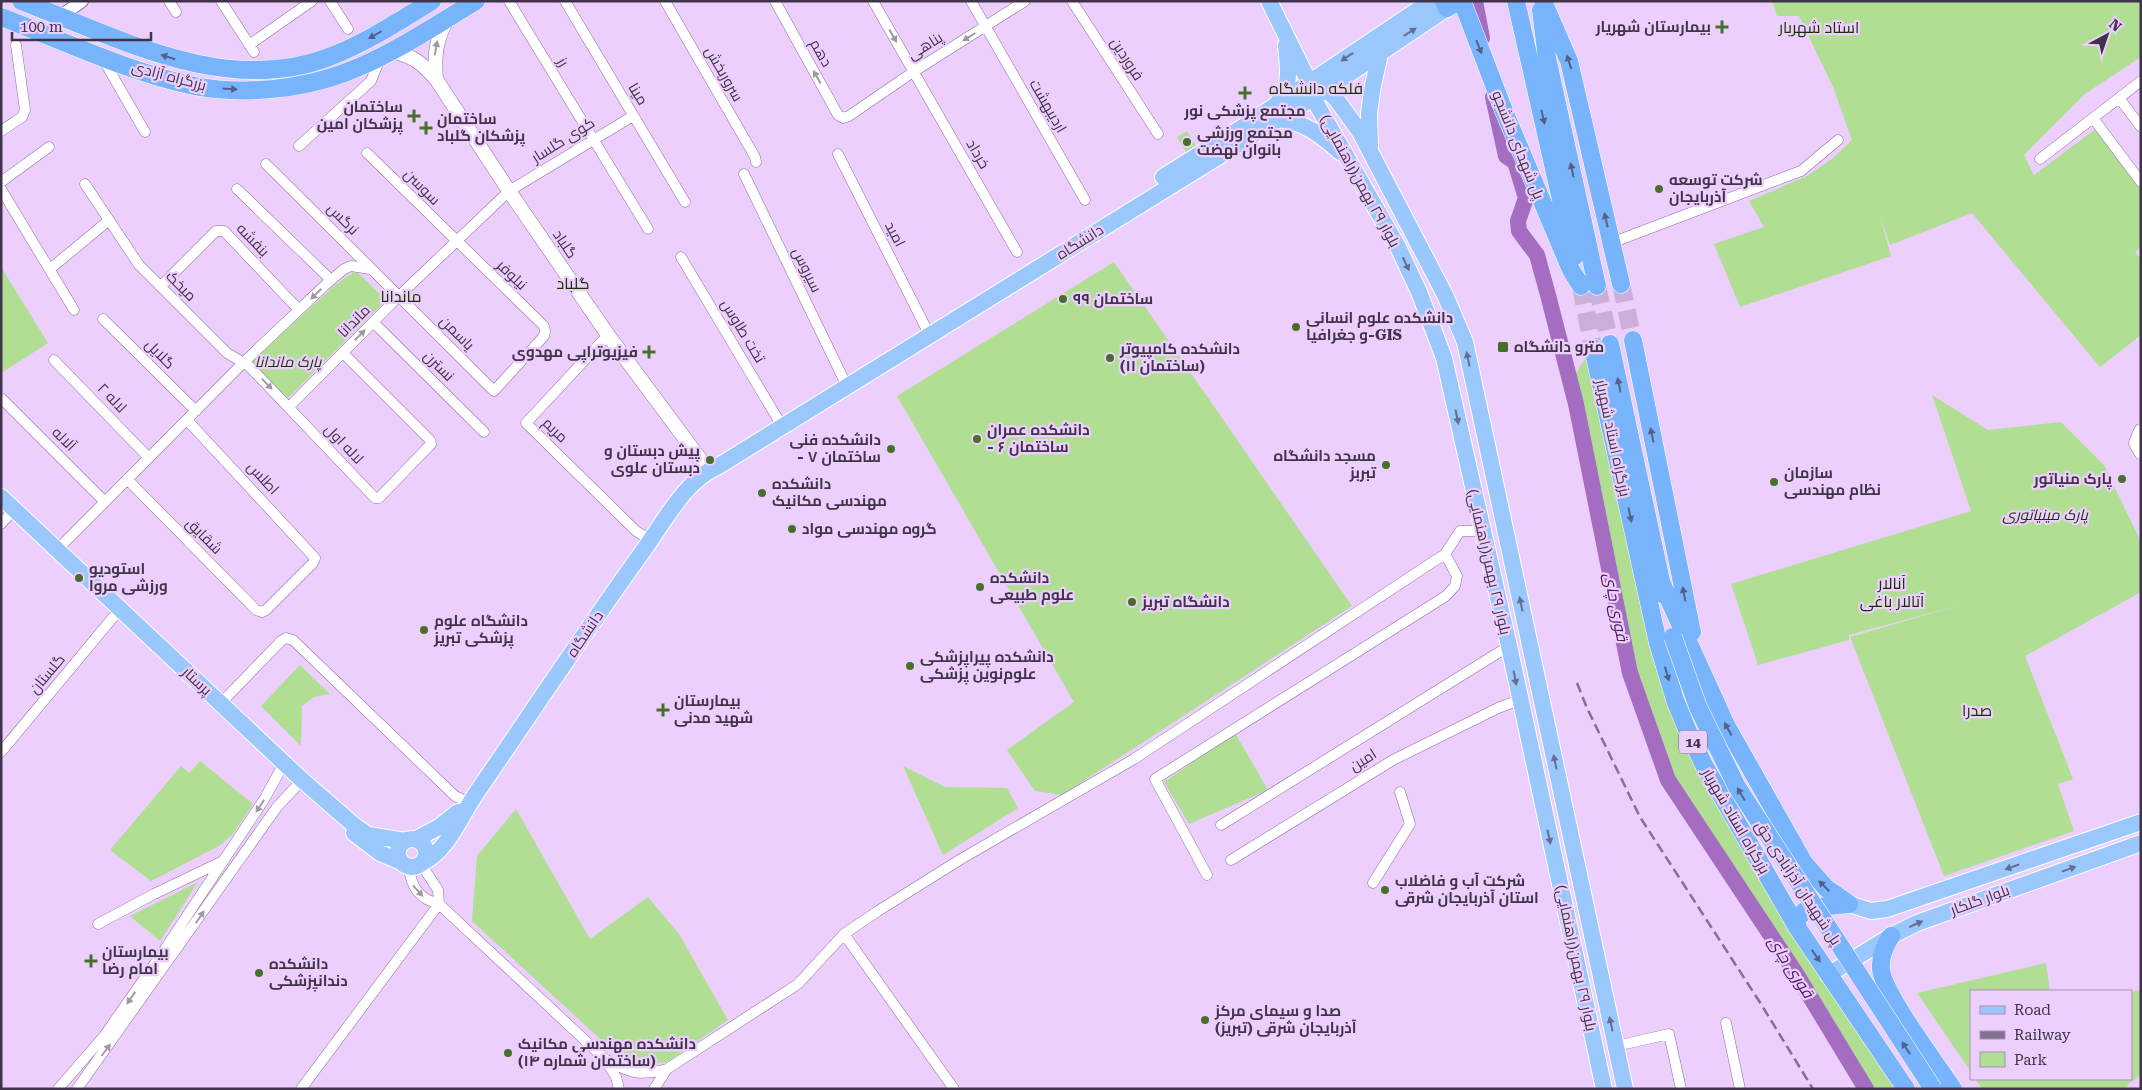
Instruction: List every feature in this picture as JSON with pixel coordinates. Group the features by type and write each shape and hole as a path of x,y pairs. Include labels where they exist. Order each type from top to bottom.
{"highway":[{"name":"بزرگراه آزادی","path":"21,1 168,58 212,67 253,70 287,68 327,58 358,45 428,4"},
{"name":"بزرگراه آزادی","path":"1,17 155,76 194,86 233,90 272,89 312,82 346,72 387,53 476,1"},
{"path":"1516,1 1589,286"},
{"path":"1540,1 1547,58 1589,286"},
{"path":"1543,1 1569,61 1621,284"},
{"name":"پل شهدای دانشجو","path":"1453,3 1504,111 1571,270 1589,286"},
{"path":"428,4 424,18 440,22"},
{"path":"406,17 416,28 417,36"},
{"path":"1633,340 1697,659"},
{"name":"بزرگراه استاد شهریار","path":"1673,637 1662,584 1602,346 1658,643 1675,700 1704,765 1796,927 1906,1089"},
{"path":"1662,584 1697,659"},
{"name":"پل شهیدان آذرآبادی حق","path":"1673,637 1698,707 1737,787 1933,1089"},
{"name":"14","path":"1697,659 1726,725 1804,863"},
{"path":"1771,883 1785,887 1793,885 1804,874 1804,863"},
{"path":"1804,863 1826,888 1849,904"},
{"path":"1796,927 1797,918 1808,908 1849,904"},
{"path":"1891,936 1884,949 1882,959 1883,980 1886,988 1953,1089"},
{"path":"1852,1008 1852,1000 1856,992 1862,987 1870,984 1886,988"}],"main road":[{"path":"1269,1 1316,90"},
{"name":"دانشگاه","path":"1316,90 1431,1"},
{"name":"دانشگاه","path":"413,864 441,848 682,496 709,470 712,464 926,328 1381,50 1453,3"},
{"path":"436,79 434,58 440,22"},
{"path":"1286,35 1289,73 1284,95 1277,112 1288,120 1318,133 1344,151"},
{"path":"1370,151 1369,113 1381,50"},
{"name":"گلباد","path":"387,53 411,56 424,65 436,79 509,191 608,335 709,470"},
{"name":"بلوار ٢٩ بهمن(راهنمایی)","path":"1316,90 1337,100 1360,132 1445,295 1464,342 1625,1089"},
{"name":"بلوار ٢٩ بهمن(راهنمایی)","path":"1316,90 1344,151 1398,247 1444,358 1509,646 1519,700 1604,1089"},
{"name":"دانشگاه","path":"709,470 717,467 1277,112"},
{"path":"1344,151 1343,136 1353,130 1360,132"},
{"path":"2141,431 2136,443 2141,452"},
{"name":"پرستار","path":"1,498 221,703 282,766"},
{"name":"پرستار","path":"4,516 370,847 390,859 413,864"},
{"name":"پرستار","path":"300,782 368,835 410,840"},
{"path":"1539,789 1560,784"},
{"name":"دانشگاه","path":"410,840 439,827 470,803"},
{"name":"بلوار گلکار","path":"1849,904 1870,911 1887,910 2141,822"},
{"path":"410,840 425,848 426,856 413,864 398,849 410,840"},
{"name":"بلوار گلکار","path":"1828,975 1891,936 1945,913 2141,843"}],"street":[{"path":"61,16 82,1"},
{"path":"169,1 176,12"},
{"path":"221,1 251,49 312,1"},
{"path":"330,1 348,29"},
{"name":"رز","path":"508,1 648,229"},
{"name":"مینا","path":"565,1 685,202"},
{"name":"سروربخش","path":"665,1 755,157 756,162"},
{"name":"دهم","path":"775,1 838,114 843,118"},
{"name":"خرداد","path":"872,1 1017,252"},
{"name":"اردیبهشت","path":"971,1 1085,200"},
{"name":"پناهی","path":"843,118 849,116 913,72 1024,1"},
{"name":"فروردین","path":"1072,1 1158,134"},
{"path":"1,132 22,116 25,110 16,45"},
{"path":"299,146 371,81 387,53"},
{"path":"101,56 145,132"},
{"path":"2040,159 2141,81"},
{"path":"2119,98 2141,127"},
{"name":"کوی گلسار","path":"509,191 633,116"},
{"path":"2093,118 2141,182"},
{"path":"1611,243 1801,171 1838,140"},
{"path":"1,182 49,147"},
{"name":"سوسن","path":"367,153 456,242"},
{"name":"امید","path":"838,154 926,328"},
{"name":"نرگس","path":"266,164 399,296"},
{"name":"سیروس","path":"744,174 844,380"},
{"name":"میخک","path":"85,184 108,221 139,264 227,353 244,362"},
{"path":"1,189 74,310"},
{"path":"237,190 331,280"},
{"name":"ماندانا","path":"289,407 399,296 509,191"},
{"path":"50,269 108,221"},
{"name":"بنفشه","path":"161,286 216,231 221,230 299,310"},
{"name":"نیلوفر","path":"456,242 544,326 544,336 494,391"},
{"name":"تخت طاوس","path":"681,257 779,421"},
{"path":"57,550 244,362 331,280 344,269 351,266 372,269"},
{"name":"یاسمن","path":"399,296 494,391"},
{"name":"گلایل","path":"103,319 196,411"},
{"name":"نسترن","path":"373,322 484,432"},
{"name":"مریم","path":"608,335 526,423 636,531 651,540"},
{"name":"لاله اول","path":"289,407 375,498 379,498 431,444 430,440 343,353"},
{"name":"لاله ۲","path":"54,360 149,458"},
{"path":"244,362 289,407"},
{"name":"آلاله","path":"2,398 105,502"},
{"name":"اطلس","path":"187,420 315,558 313,563 262,612"},
{"name":"شقایق","path":"127,479 256,610 262,612"},
{"path":"413,864 410,881 417,892 429,902 439,904 604,1058 626,1071 636,1073 648,1074 668,1069 798,984 844,934 961,859 1134,759 1445,554 1460,531 1482,531"},
{"path":"1207,875 1155,779 1446,596 1455,586 1457,576 1445,554"},
{"name":"گلستان","path":"1,752 115,615"},
{"path":"221,703 281,641 286,638 293,640 455,796 470,803"},
{"path":"1221,825 1509,646"},
{"name":"امین","path":"1231,860 1393,760 1498,708 1519,700"},
{"path":"58,1089 104,1036 225,860 265,798 282,766"},
{"path":"77,1089 162,972 277,807 300,782"},
{"path":"1374,883 1410,824 1400,792"},
{"path":"225,860 234,867"},
{"path":"98,924 154,894 225,860"},
{"path":"302,1089 439,904 438,890 413,864"},
{"path":"844,934 954,1089"},
{"path":"1726,1023 1740,1089"},
{"path":"1616,1046 1669,1034 1681,1089"},
{"path":"604,1058 619,1088 626,1078 636,1073"},
{"path":"636,1073 646,1078 653,1089 668,1069"}],"green space":[{"path":"1772,1 2141,1 2141,57 2085,94 2024,155 2034,175 2097,128 2141,189 2141,247 2135,252 2141,259 2141,335 2100,367 1972,213 1890,245 1880,217 1891,256 1740,307 1714,244 1764,227 1749,201 1807,176 1833,158 1852,140 1833,87 1799,16 1777,16"},
{"name":"مجتمع ورزشی بانوان نهضت","path":"1187,131 1197,147 1187,154 1177,137"},
{"path":"1114,262 1352,606 1062,795 1035,791 1007,750 1074,702 897,396"},
{"path":"1,267 48,343 1,373"},
{"name":"پارک ماندانا","path":"353,272 358,273 386,300 288,398 251,362 333,287"},
{"path":"1586,357 1594,378 1659,674 1900,1089 1870,1089 1669,771 1634,674 1574,376"},
{"name":"پارک مینیاتوری","path":"1932,395 1988,430 2061,422 2104,465 2141,542 2141,592 2025,656 2073,779 2058,784 2074,831 1944,876 1850,637 1960,605 1849,635 1849,640 1758,665 1731,584 1971,511"},
{"path":"300,665 330,694 314,697 302,706 301,746 261,706"},
{"path":"1235,733 1268,790 1189,824 1164,782"},
{"path":"200,761 253,804 233,834 219,846 151,881 110,850 181,766 189,773"},
{"path":"903,766 945,787 1007,788 1018,808 943,855"},
{"path":"516,809 590,939 648,897 679,934 728,1020 667,1062 637,1065 611,1049 472,921 477,856"},
{"path":"198,882 160,941 130,916"},
{"path":"2046,963 2050,990 1970,990 1970,1071 1917,993"},
{"path":"2141,990 2141,1075 2128,1084 2127,1089 1982,1089 1976,1080 2132,1080 2132,992"}],"waterway":[{"name":"قوری چای","path":"1475,1 1482,38"},
{"name":"قوری چای","path":"1493,97 1506,156 1515,162 1526,198 1518,221 1519,231 1537,255 1576,404 1630,673 1668,780 1797,975 1866,1089"}],"tunnel":[{"path":"1621,284 1633,340"},
{"path":"1581,286 1593,348"},
{"path":"1597,286 1610,344"}],"railway":[{"path":"1577,683 1587,708 1640,817 1761,1004 1813,1089"}],"place":[{"name":"بیمارستان شهریار","path":"1722,27"},
{"name":"مجتمع پزشکی نور","path":"1245,93"},
{"name":"ساختمان پزشکان امین","path":"414,116"},
{"name":"ساختمان پزشکان گلباد","path":"426,128"},
{"name":"مجتمع ورزشی بانوان نهضت","path":"1187,142"},
{"name":"شرکت توسعه آذربایجان","path":"1659,189"},
{"name":"ساختمان ۹۹","path":"1063,299"},
{"name":"دانشکده علوم انسانی و جغرافیا-GIS","path":"1296,327"},
{"name":"مترو دانشگاه","path":"1503,347"},
{"name":"فیزیوتراپی مهدوی","path":"649,352"},
{"name":"دانشکده کامپیوتر (ساختمان ۱۱)","path":"1110,358"},
{"name":"دانشکده عمران - ساختمان ۶","path":"977,439"},
{"name":"دانشکده فنی - ساختمان ۷","path":"891,449"},
{"name":"پیش دبستان و دبستان علوی","path":"710,460"},
{"name":"مسجد دانشگاه تبربز","path":"1386,465"},
{"name":"پارک منیاتور","path":"2122,479"},
{"name":"سازمان نظام مهندسی","path":"1774,482"},
{"name":"دانشکده مهندسی مکانیک","path":"762,493"},
{"name":"گروه مهندسی مواد","path":"792,529"},
{"name":"استودیو ورزشی مروا","path":"79,578"},
{"name":"دانشکده علوم طبیعی","path":"980,587"},
{"name":"دانشگاه تبریز","path":"1132,602"},
{"name":"دانشگاه علوم پزشکی تبریز","path":"424,630"},
{"name":"دانشکده پیراپزشکی علوم‌نوین پزشکی","path":"910,666"},
{"name":"بیمارستان شهید مدنی","path":"663,710"},
{"name":"شرکت آب و فاضلاب استان آذربایجان شرقی","path":"1385,890"},
{"name":"بیمارستان امام رضا","path":"91,961"},
{"name":"دانشکده دندانپزشکی","path":"259,973"},
{"name":"صدا و سیمای مرکز آذربایجان شرقی (تبریز)","path":"1205,1020"},
{"name":"دانشکده مهندسی مکانیک (ساختمان شماره ۱۴)","path":"508,1053"}],"district":[{"name":"استاد شهریار","path":"1819,27"},
{"name":"فلکه دانشگاه","path":"1316,88"},
{"name":"گلباد","path":"573,283"},
{"name":"ماندانا","path":"401,296"},
{"name":"آنالار آتالار باغی","path":"1892,592"},
{"name":"صدرا","path":"1977,710"}]}
